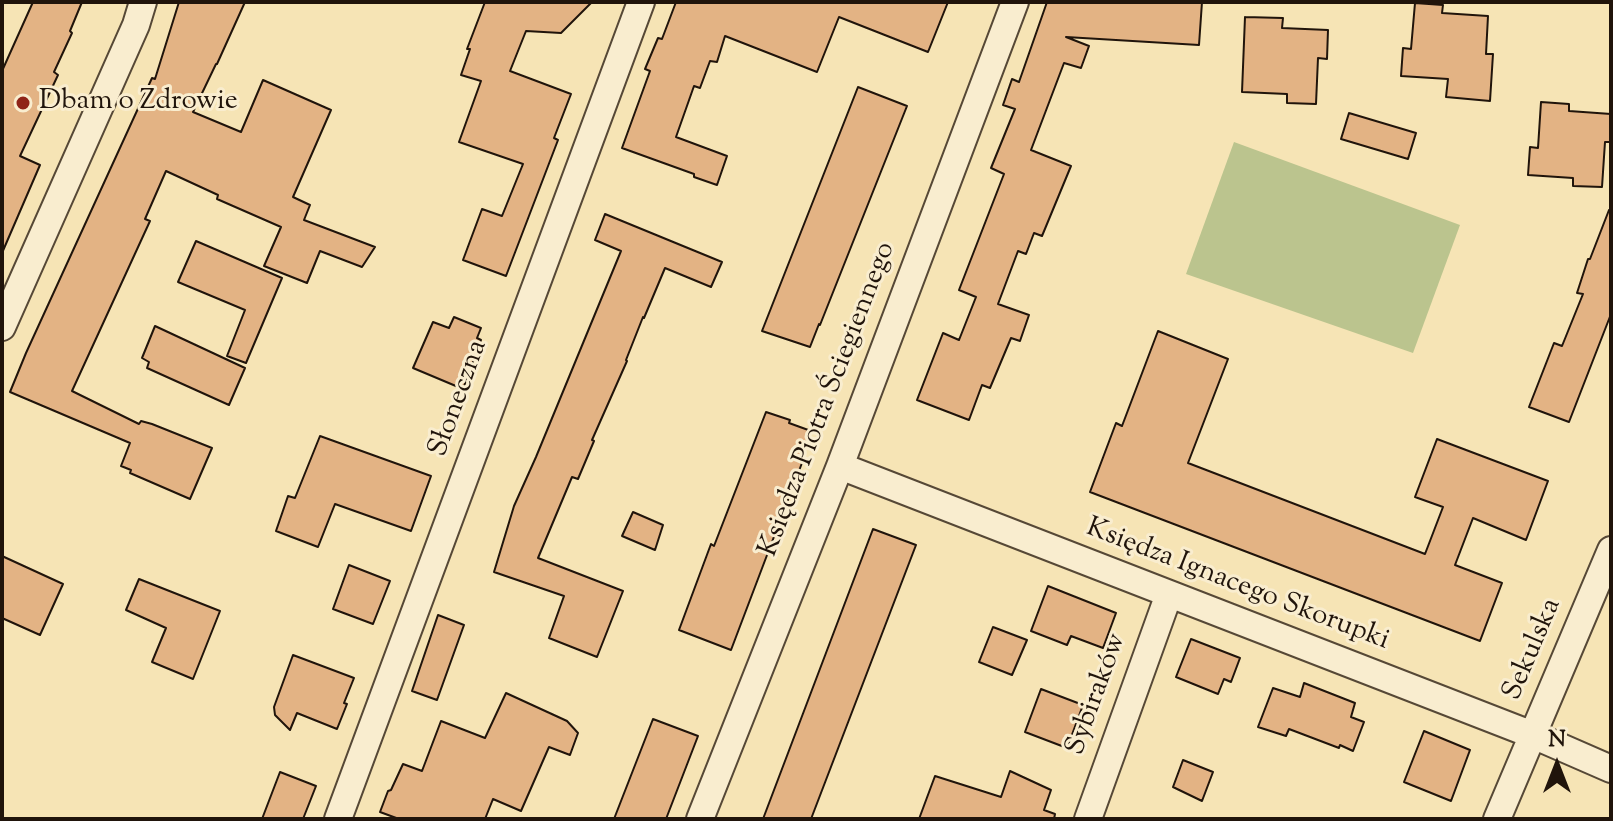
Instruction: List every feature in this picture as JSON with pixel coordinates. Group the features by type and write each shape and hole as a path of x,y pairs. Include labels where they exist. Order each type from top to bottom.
{"street":[{"path":"2,327 143,2"},
{"name":"Słoneczna","path":"338,819 641,2"},
{"name":"Księdza Piotra Ściegiennego","path":"700,819 840,466 1015,2"},
{"name":"Księdza Ignacego Skorupki","path":"840,466 1533,735 1611,769"},
{"name":"Sekulska","path":"1497,819 1611,550"},
{"name":"Sybiraków","path":"1088,819 1169,594"}],"green space":[{"path":"1234,142 1460,225 1413,353 1186,274"}],"building":[{"name":"Dbam o Zdrowie","path":"33,2 82,2 54,72 58,75 20,156 40,165 2,253 2,71"},
{"path":"179,2 245,2 193,112 241,132 263,80 331,110 293,197 310,205 304,220 375,247 362,267 320,251 307,283 264,266 281,227 217,199 218,195 166,171 145,219 150,221 72,391 139,424 141,421 152,424 212,448 190,499 130,473 131,470 121,466 130,443 10,392 152,78 155,79"},
{"path":"485,2 592,2 561,33 526,31 510,71 571,94 554,138 558,140 506,276 463,260 482,209 502,216 523,164 459,142 481,81 461,75 470,49 467,49"},
{"path":"676,2 948,2 928,52 839,17 817,72 725,36 717,62 710,61 700,88 694,86 676,137 727,156 717,185 622,148 650,71 645,69 658,38 662,39"},
{"path":"1047,2 1202,2 1199,45 1066,37 1089,46 1081,68 1064,63 1031,150 1071,166 1042,236 1034,233 1026,254 1018,251 998,304 1029,315 1020,341 1011,338 990,388 982,385 969,420 917,400 943,333 959,340 976,297 959,290 1004,174 991,168 1015,109 1003,105 1012,79 1019,82"},
{"path":"1415,3 1443,5 1442,13 1488,16 1486,54 1493,54 1490,101 1446,97 1448,79 1401,76 1403,48 1411,49"},
{"path":"1245,17 1283,18 1282,28 1328,30 1327,59 1318,58 1316,104 1287,103 1287,94 1242,92"},
{"path":"858,87 907,106 810,347 762,331"},
{"path":"1541,102 1569,104 1569,111 1611,114 1611,142 1605,142 1602,187 1573,186 1573,178 1528,175 1530,147 1538,148"},
{"path":"1349,113 1416,133 1408,159 1341,139"},
{"path":"1609,210 1611,314 1569,422 1529,407 1554,343 1562,346 1583,294 1577,293 1588,259"},
{"path":"605,214 722,262 711,287 665,268 578,479 572,477 538,558 623,591 597,657 549,638 564,596 494,572 514,506 621,251 595,240"},
{"path":"196,241 282,278 246,363 227,356 245,310 178,282"},
{"path":"454,317 481,328 477,338 481,340 463,389 413,368 433,322 449,328"},
{"path":"155,326 245,368 229,405 147,368 149,362 142,358"},
{"path":"1158,331 1228,359 1188,463 1425,554 1443,507 1415,497 1437,439 1548,481 1526,540 1473,518 1455,565 1502,583 1480,641 1090,492 1116,423 1122,426"},
{"path":"766,412 811,431 805,455 731,650 679,630"},
{"path":"320,436 431,476 411,531 335,504 318,547 276,531 288,496 295,498"},
{"path":"633,512 663,525 655,550 622,536"},
{"path":"873,529 916,545 811,819 763,819"},
{"path":"2,556 63,584 40,635 2,618"},
{"path":"349,565 390,581 373,624 333,609"},
{"path":"139,579 220,611 193,679 152,662 166,628 126,610"},
{"path":"1048,586 1116,613 1103,648 1071,636 1067,645 1031,631"},
{"path":"438,615 464,625 437,700 412,691"},
{"path":"993,627 1027,640 1012,675 979,662"},
{"path":"1191,639 1240,658 1231,682 1224,679 1218,694 1176,677"},
{"path":"293,655 354,678 337,729 297,713 290,730 275,715 274,707"},
{"path":"1304,683 1355,703 1351,717 1364,722 1353,751 1289,729 1286,736 1258,727 1273,688 1300,697"},
{"path":"1041,689 1083,705 1067,748 1025,732"},
{"path":"506,693 567,721 578,733 570,755 549,747 521,811 493,799 485,819 399,819 380,812 403,764 422,771 441,721 485,738"},
{"path":"653,719 698,736 666,819 614,819"},
{"path":"1424,731 1470,750 1451,801 1404,782"},
{"path":"1183,760 1213,772 1202,801 1173,787"},
{"path":"1010,771 1051,790 1044,810 1055,814 1054,819 919,819 935,776 1001,797"},
{"path":"280,772 316,786 303,819 262,819"}],"place":[{"name":"Dbam o Zdrowie","path":"23,103"}]}
